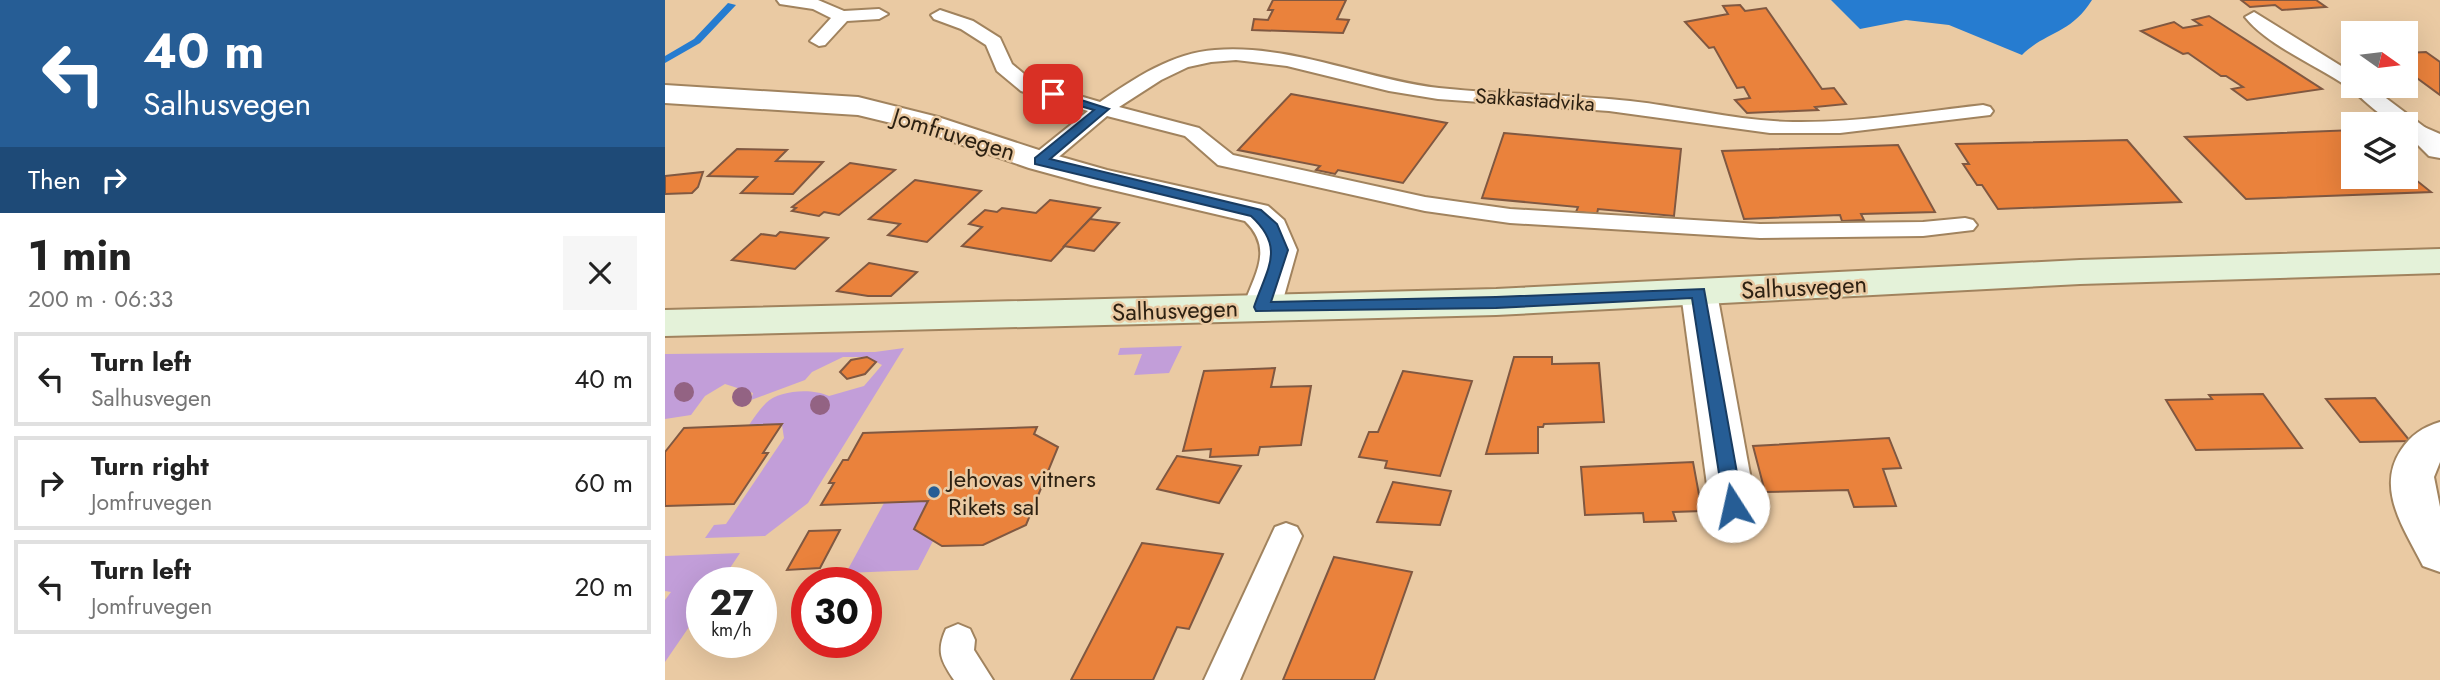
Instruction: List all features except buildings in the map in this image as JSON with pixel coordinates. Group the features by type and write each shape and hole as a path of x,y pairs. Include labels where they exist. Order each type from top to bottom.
{"main road":[{"name":"Salhusvegen","path":"665,323 1496,303 2080,272 2440,261"}],"street":[{"name":"Jomfruvegen","path":"665,94 858,106 927,122 1040,161 1256,213 1272,228 1280,250 1262,307"},
{"path":"1699,293 1733,506"},
{"path":"2440,438 2412,465 2409,480 2414,500 2440,552"}],"lane":[{"path":"786,0 817,5 842,16 879,14"},
{"path":"940,15 967,25 994,42 1004,67 1028,87 1192,132 1226,160 1425,205 1522,217 1760,231 1923,229 1965,225"},
{"path":"819,41 842,16"},
{"path":"2254,17 2341,75"},
{"name":"Sakkastadvika","path":"1040,161 1103,109 1140,83 1179,64 1210,56 1256,55 1413,90 1501,100 1609,105 1750,125 1817,127 1983,111"},
{"path":"2374,98 2432,143"},
{"path":"1222,680 1286,536"},
{"path":"958,640 956,654 975,680"}],"shaded area":[{"path":"1182,346 1169,373 1134,375 1142,354 1118,355 1120,348"},
{"path":"904,348 808,503 765,536 705,538 714,525 726,524 784,438 782,425 749,425 766,403 787,393 814,392 829,396 864,386 882,365 867,357 843,357 812,372 805,380 751,400 753,393 725,384 705,396 691,415 665,419 665,354 875,352"},
{"path":"928,501 914,529 933,541 918,570 882,572 882,567 849,567 884,503"},
{"path":"740,553 731,567 686,567 686,631 665,662 665,600 671,592 665,591 665,556"}],"water":[{"path":"1831,0 2092,0 2075,20 2022,55 1949,25 1906,20 1860,29"}],"waterway":[{"path":"665,60 697,41 731,5"}],"place":[{"name":"Jehovas vitners Rikets sal","path":"934,492"}],"route":[{"path":"1053,94 1103,109 1040,161 1256,213 1272,228 1280,250 1262,307 1496,303 1699,293 1733,506"}]}
